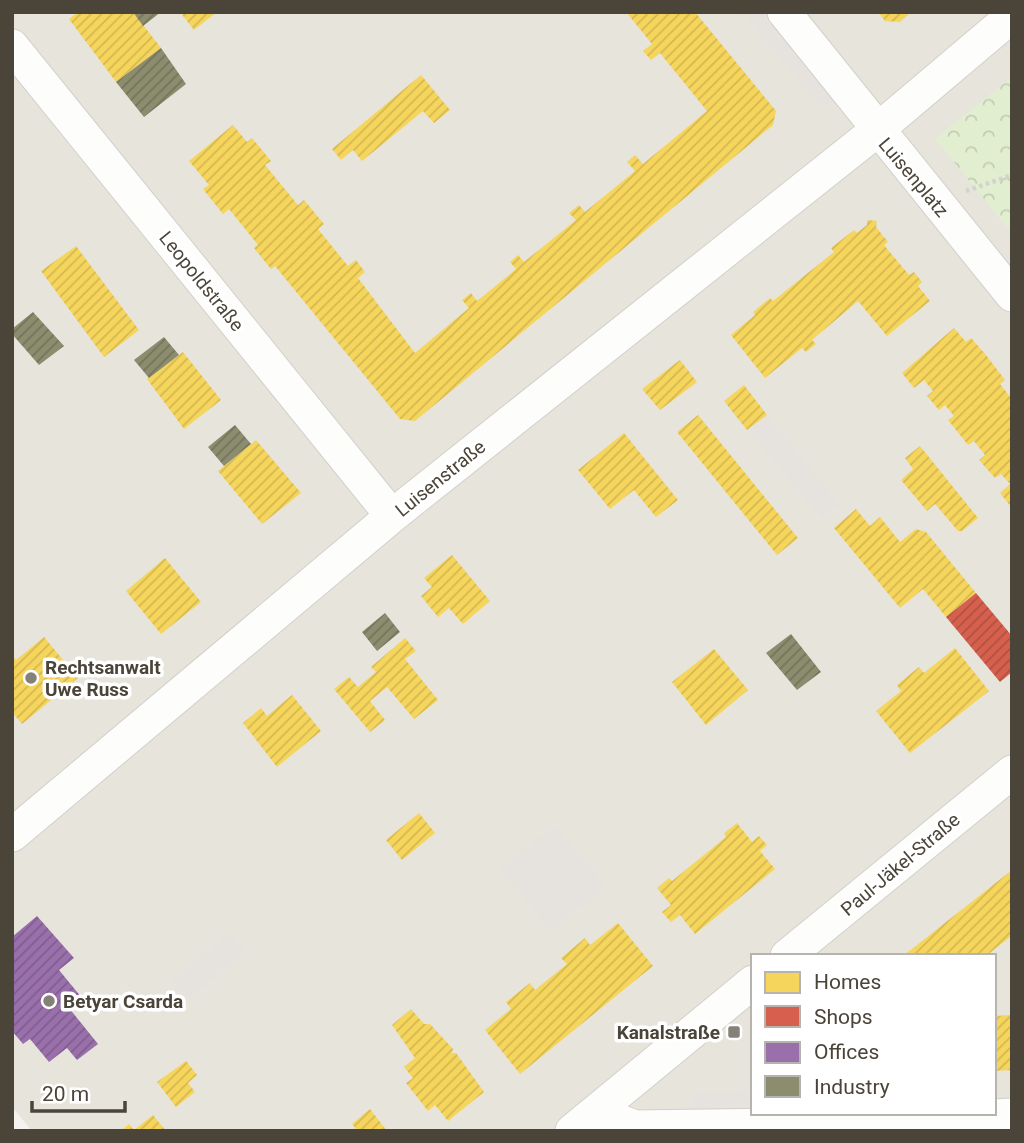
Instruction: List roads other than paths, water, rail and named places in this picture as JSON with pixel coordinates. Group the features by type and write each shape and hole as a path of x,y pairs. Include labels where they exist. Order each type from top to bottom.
{"street":[{"path":"783,12 876,131"},
{"name":"Luisenplatz","path":"1012,16 876,131 1012,295"},
{"name":"Leopoldstraße","path":"12,46 392,516"},
{"name":"Luisenstraße","path":"12,835 392,516 876,131"},
{"name":"Paul-Jäkel-Straße","path":"789,954 1012,772"},
{"path":"584,1121 662,1054 751,984"},
{"path":"584,1121 635,1127 824,1127 1012,1115"}],"place":[{"name":"Rechtsanwalt Uwe Russ","path":"31,678"},
{"name":"Betyar Csarda","path":"49,1001"},
{"name":"Kanalstraße","path":"734,1032"}]}
